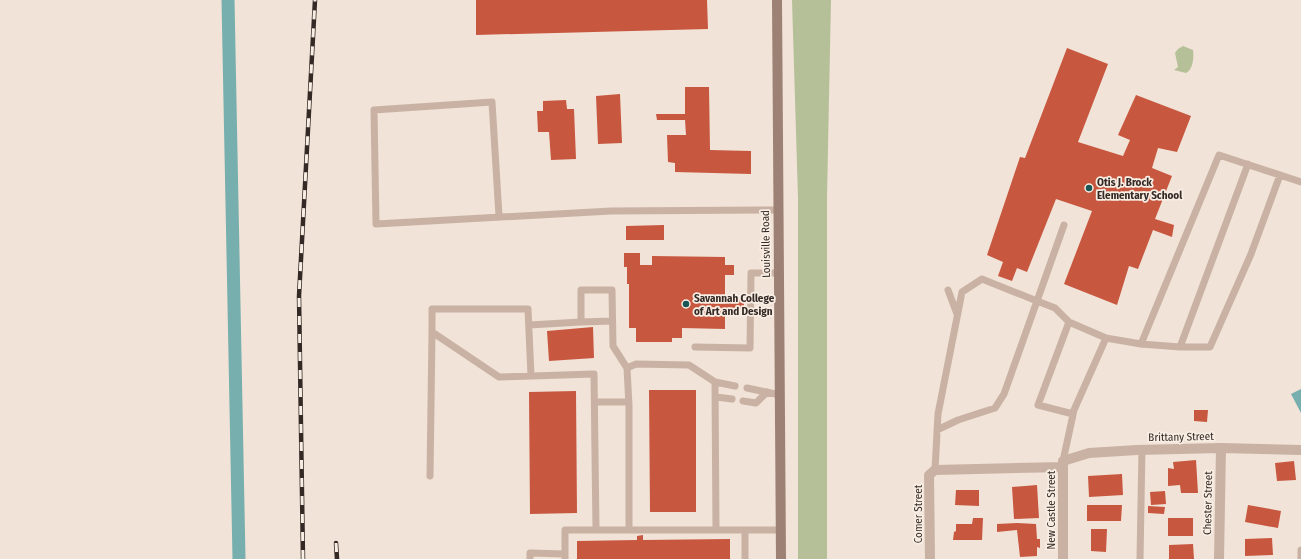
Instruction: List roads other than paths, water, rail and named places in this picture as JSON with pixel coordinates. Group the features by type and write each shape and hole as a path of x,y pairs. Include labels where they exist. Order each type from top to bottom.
{"main road":[{"name":"Louisville Road","path":"777,0 781,559"}],"street":[{"name":"Brittany Street","path":"935,470 1063,464 1088,453 1142,449 1221,448 1301,450"},
{"name":"Chester Street","path":"1219,559 1221,448"},
{"name":"New Castle Street","path":"1063,464 1063,559"},
{"name":"Comer Street","path":"930,559 929,476 935,470"}],"lane":[{"path":"499,216 492,102 374,110 376,224 611,211 778,210"},
{"path":"1142,344 1219,155 1301,182"},
{"path":"1180,347 1248,164"},
{"path":"935,470 938,414 962,292 982,279 1055,308 1069,322 1106,338 1142,344 1180,347 1210,347 1251,254 1280,175"},
{"path":"937,430 958,420 995,408 1004,394 1064,225"},
{"path":"695,347 750,348 751,273 779,273"},
{"path":"581,322 581,290 612,290 613,346 627,368 629,402 629,530"},
{"path":"948,290 957,314"},
{"path":"430,476 432,309 528,309 531,376"},
{"path":"529,325 612,321"},
{"path":"1069,322 1038,405 1074,414"},
{"path":"432,332 499,377 594,374 596,530"},
{"path":"1063,464 1074,414 1106,338"},
{"path":"627,368 636,364 689,365 716,382 735,386"},
{"path":"716,382 716,530"},
{"path":"747,388 780,395"},
{"path":"743,401 756,403 767,392"},
{"path":"716,397 732,399"},
{"path":"595,402 629,402"},
{"path":"1140,559 1142,449"},
{"path":"530,559 530,553 565,556 565,530 781,530"},
{"path":"745,530 745,559"},
{"path":"1301,550 1301,559"}],"water":[{"path":"1301,389 1301,413 1291,394"}],"waterway":[{"path":"228,0 239,559"}],"railway":[{"path":"303,559 299,296 315,0"},
{"path":"336,543 337,559"}],"place":[{"name":"Otis J. Brock Elementary School","path":"1089,188"},
{"name":"Savannah College of Art and Design","path":"686,304"}]}
